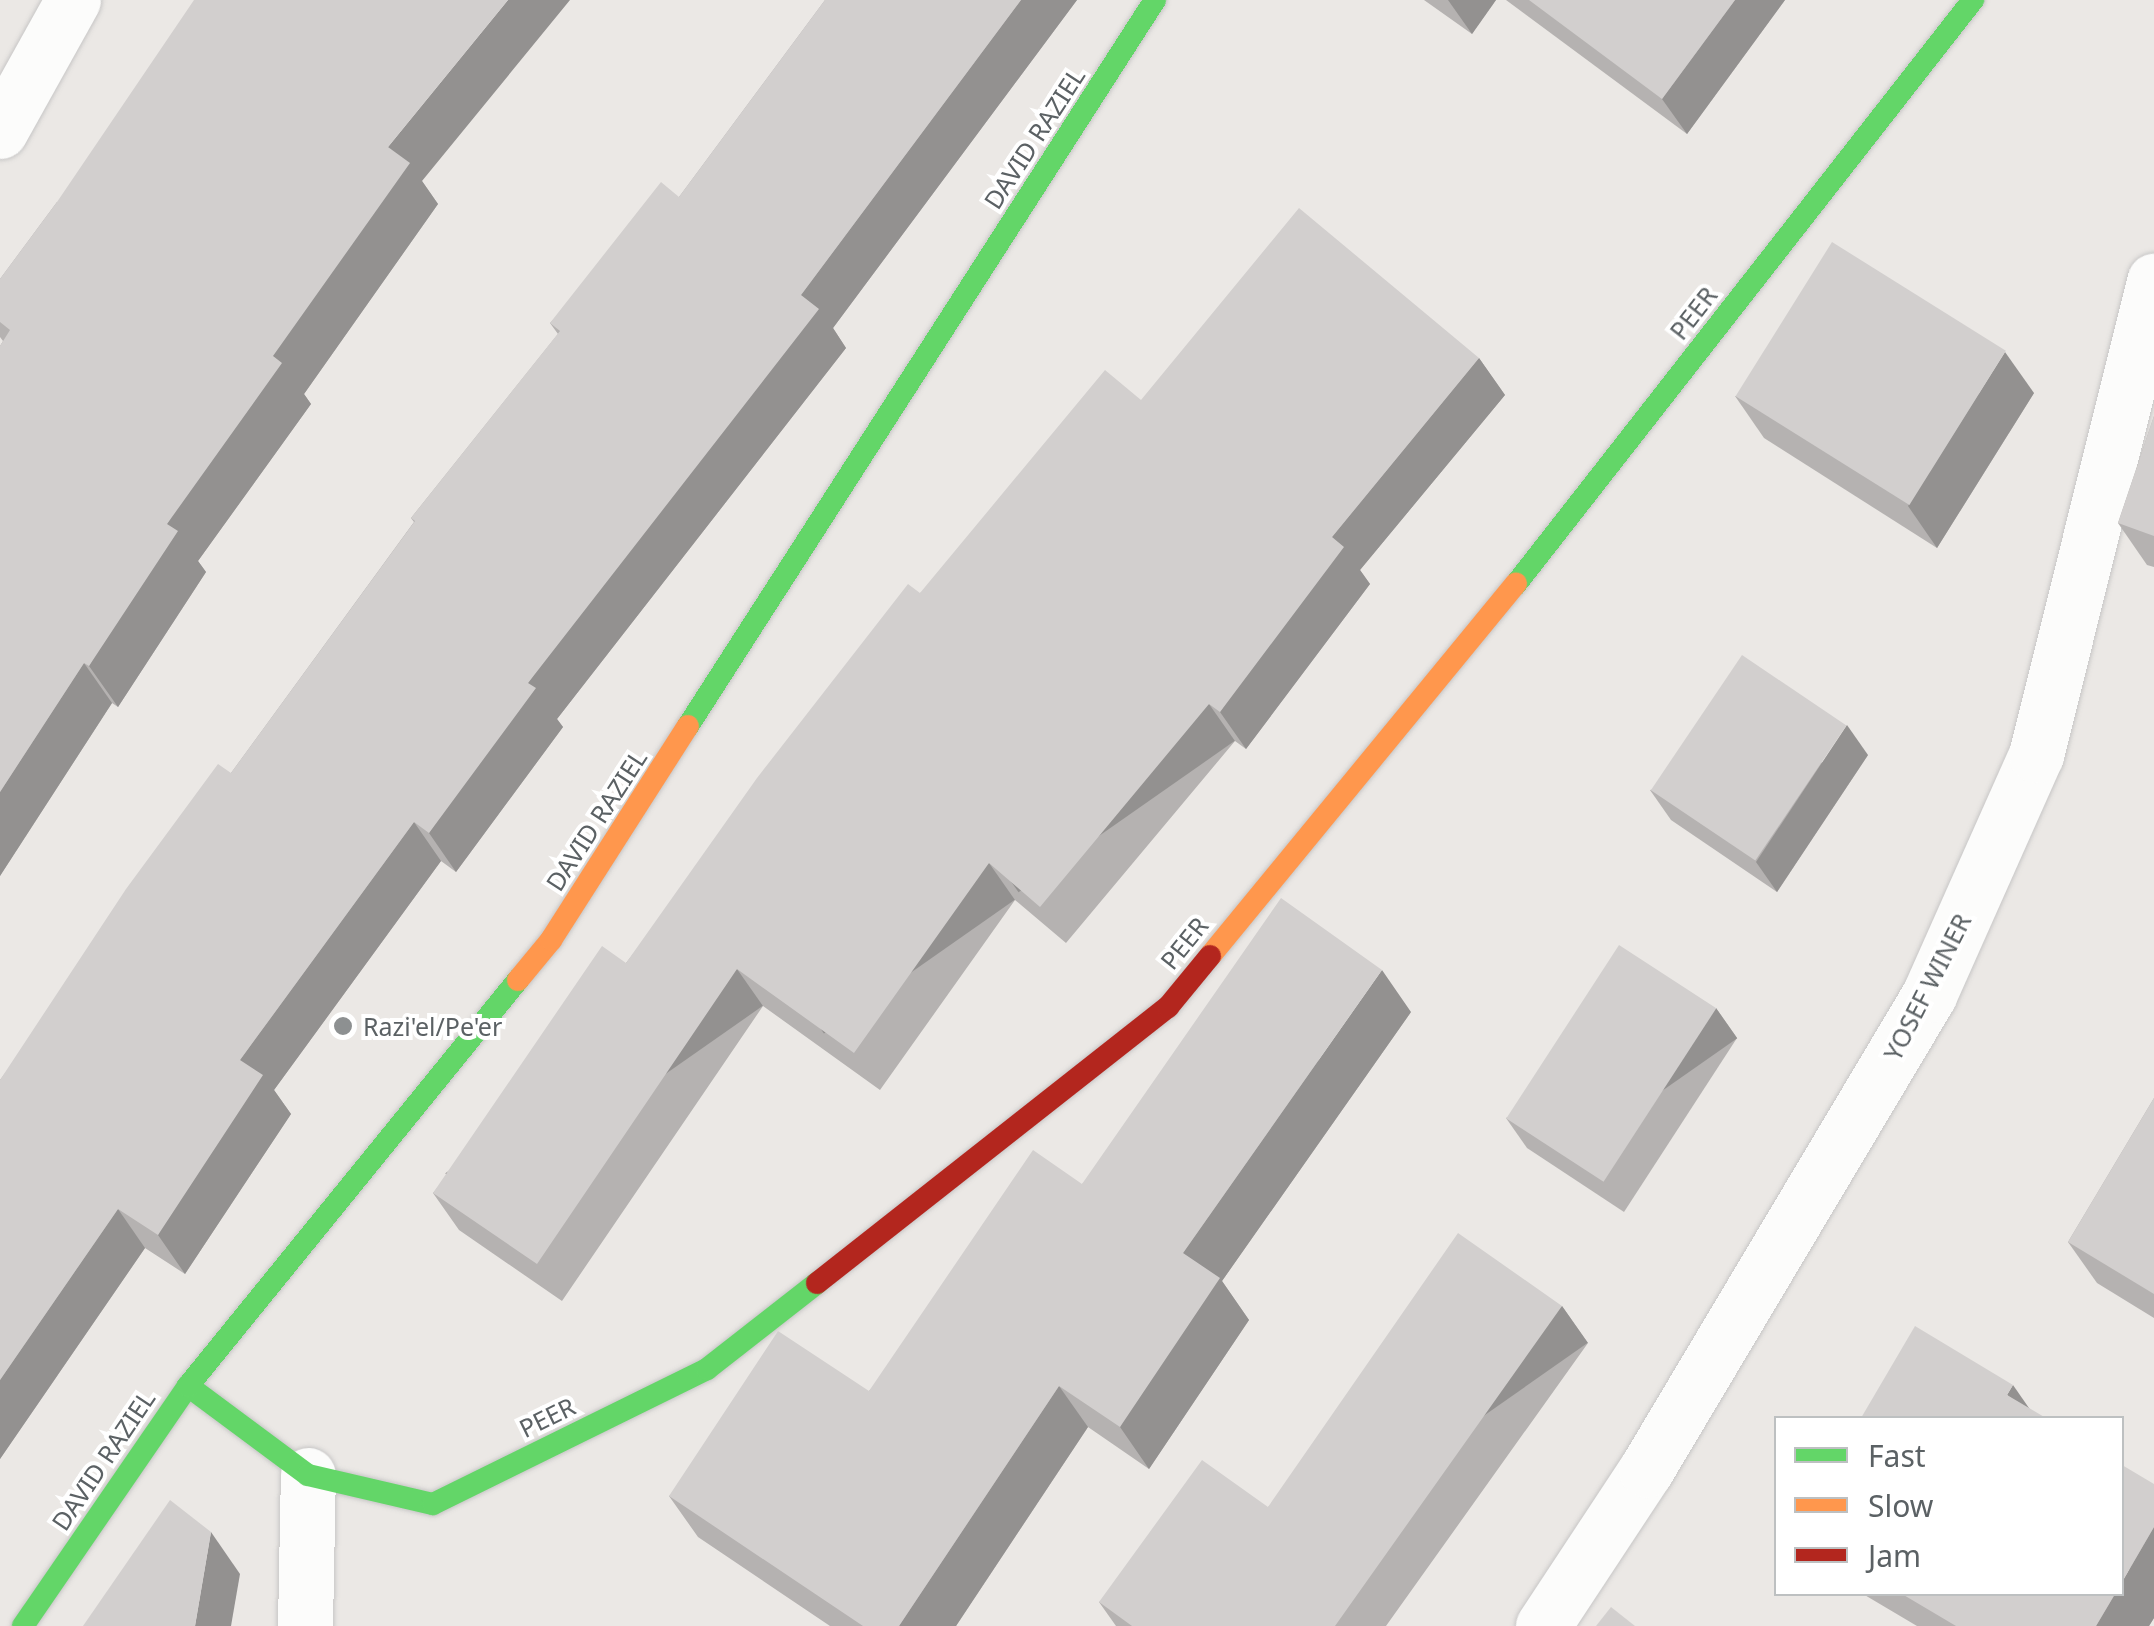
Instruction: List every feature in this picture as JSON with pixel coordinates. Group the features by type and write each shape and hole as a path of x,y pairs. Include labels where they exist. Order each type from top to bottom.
{"street":[{"path":"0,131 73,0"},
{"name":"DAVID RAZIEL","path":"23,1626 188,1386 551,940 1156,0"},
{"name":"PEER","path":"188,1386 308,1475 434,1504 707,1369 1168,1006 1528,569 1972,0"},
{"name":"YOSEF WINER","path":"1543,1626 1646,1470 1929,995 2036,754 2154,280"},
{"path":"305,1626 308,1475"}],"building":[{"path":"194,0 508,0 388,147 410,163 273,356 282,363 167,524 178,531 89,666 84,663 0,792 0,346 10,330 0,322 0,279"},
{"path":"825,0 1021,0 801,295 819,309 528,683 536,688 429,833 414,822 240,1060 263,1075 158,1235 118,1209 0,1380 0,1080 126,889 218,764 231,773 415,521 411,518 560,331 550,323 661,182 679,197"},
{"path":"1529,0 1735,0 1662,99"},
{"path":"1299,208 1479,358 1332,537 1344,547 1220,712 1209,704 1040,907 989,863 854,1053 737,969 537,1264 433,1193 602,946 626,963 757,778 908,584 920,593 1105,370 1141,400"},
{"path":"1832,242 2006,351 1909,505 1736,396"},
{"path":"2154,416 2154,536 2118,523"},
{"path":"1742,655 1846,725 1755,861 1651,790"},
{"path":"1281,898 1382,970 1183,1253 1220,1278 1120,1427 1059,1386 899,1626 863,1626 669,1496 778,1331 869,1391 1033,1150 1082,1184"},
{"path":"1619,945 1716,1008 1604,1182 1506,1119"},
{"path":"2154,1098 2154,1294 2068,1242"},
{"path":"1458,1233 1562,1306 1335,1626 1132,1626 1099,1602 1202,1460 1268,1507"},
{"path":"1915,1326 2013,1385 2007,1395 2043,1416 1862,1416"},
{"path":"2124,1466 2154,1484 2154,1527 2124,1579"},
{"path":"170,1500 211,1532 195,1626 83,1626"},
{"path":"1905,1596 2114,1596 2096,1626 1956,1626"},
{"path":"1611,1607 1635,1626 1596,1626"}],"traffic: fast":[{"path":"688,726 1155,0"},
{"path":"1516,584 1973,0"},
{"path":"23,1626 188,1386 518,980"},
{"path":"188,1386 308,1475 433,1504 707,1369 817,1283"}],"traffic: slow":[{"path":"1210,956 1516,584"},
{"path":"518,980 551,940 688,726"}],"traffic: jam":[{"path":"817,1283 1168,1007 1210,956"}],"place":[{"name":"Razi'el/Pe'er","path":"343,1026"}]}
